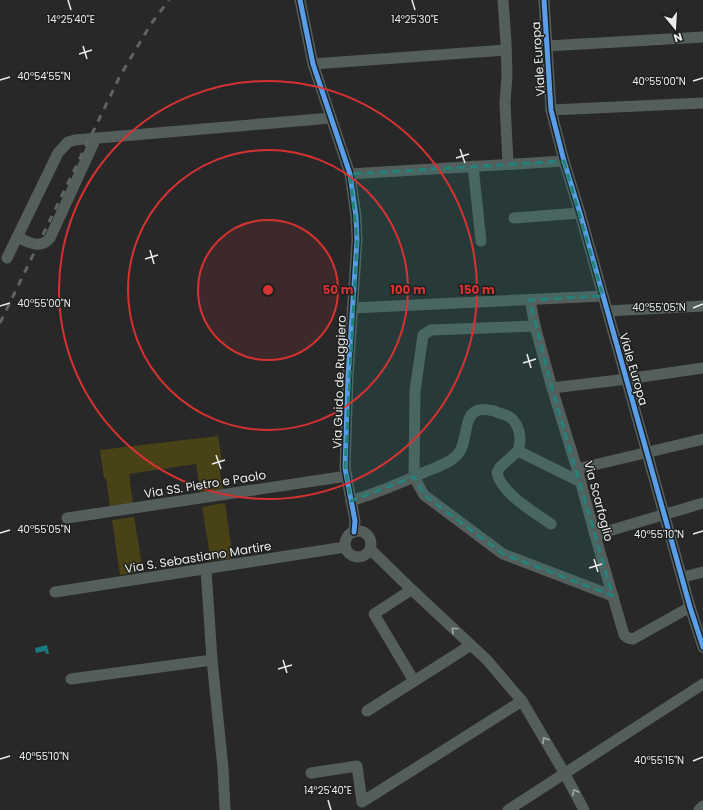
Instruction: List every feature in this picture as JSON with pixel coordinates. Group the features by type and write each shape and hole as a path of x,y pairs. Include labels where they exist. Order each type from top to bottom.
{"street":[{"name":"Via Guido de Ruggiero","path":"300,0 313,64 350,174 356,216 357,240 347,393 345,468 355,521 354,532"},
{"path":"503,0 507,75 505,103 508,164"},
{"name":"Viale Europa","path":"544,0 551,110 564,161 683,577 690,607 703,647"},
{"path":"547,46 703,37"},
{"path":"313,64 506,50"},
{"path":"551,110 703,103"},
{"path":"6,255 17,237 58,153 68,142 96,138 331,118"},
{"path":"17,237 40,245 47,242 96,138"},
{"path":"350,174 564,161"},
{"path":"473,166 481,241"},
{"path":"514,218 580,214"},
{"path":"352,308 603,296"},
{"name":"Via Scarfoglio","path":"530,300 552,388 581,482 594,535 624,635 633,639 690,607"},
{"path":"608,311 703,306"},
{"path":"536,326 431,330 423,335 415,391 414,477 424,495 503,554 613,596"},
{"path":"552,388 703,368"},
{"path":"351,501 414,477 442,465 456,457 464,442 469,418 475,411 483,409 507,415 514,420 520,434 518,451 500,467 497,473 498,480 506,491 551,524"},
{"path":"577,469 703,439"},
{"path":"518,451 581,482"},
{"name":"Via SS. Pietro e Paolo","path":"67,518 347,476"},
{"path":"594,535 703,503"},
{"path":"354,532 365,534 370,541 370,548 365,555 357,557 349,554 345,547 346,539 354,532"},
{"name":"Via S. Sebastiano Martire","path":"55,592 345,547"},
{"path":"370,548 412,590 487,660 522,701 565,774 584,810"},
{"path":"206,569 225,810"},
{"path":"683,577 703,572"},
{"path":"412,590 374,614 414,681"},
{"path":"367,711 471,645"},
{"path":"71,679 212,660"},
{"path":"508,810 703,684"},
{"path":"311,773 357,766 362,802 522,701"},
{"path":"699,810 703,806"}],"highlighted area":[{"path":"564,161 603,296 530,300 552,388 613,596 503,554 424,495 414,477 351,501 345,468 357,240 350,174"}],"shaded area":[{"path":"218,436 222,461 218,461 223,489 200,493 196,464 129,474 133,503 110,506 100,450"},
{"path":"225,503 233,558 211,561 202,507"},
{"path":"134,517 143,571 120,575 112,520"}],"water":[{"path":"47,645 49,654 46,654 45,651 36,653 35,648"}],"railway":[{"path":"0,323 120,76 151,24 169,0"}],"cycle path":[{"path":"300,0 313,64 350,174 356,216 357,240 348,377 345,468 355,521 354,532"},
{"path":"544,0 551,110 564,161 580,213 690,607 703,647"}]}
